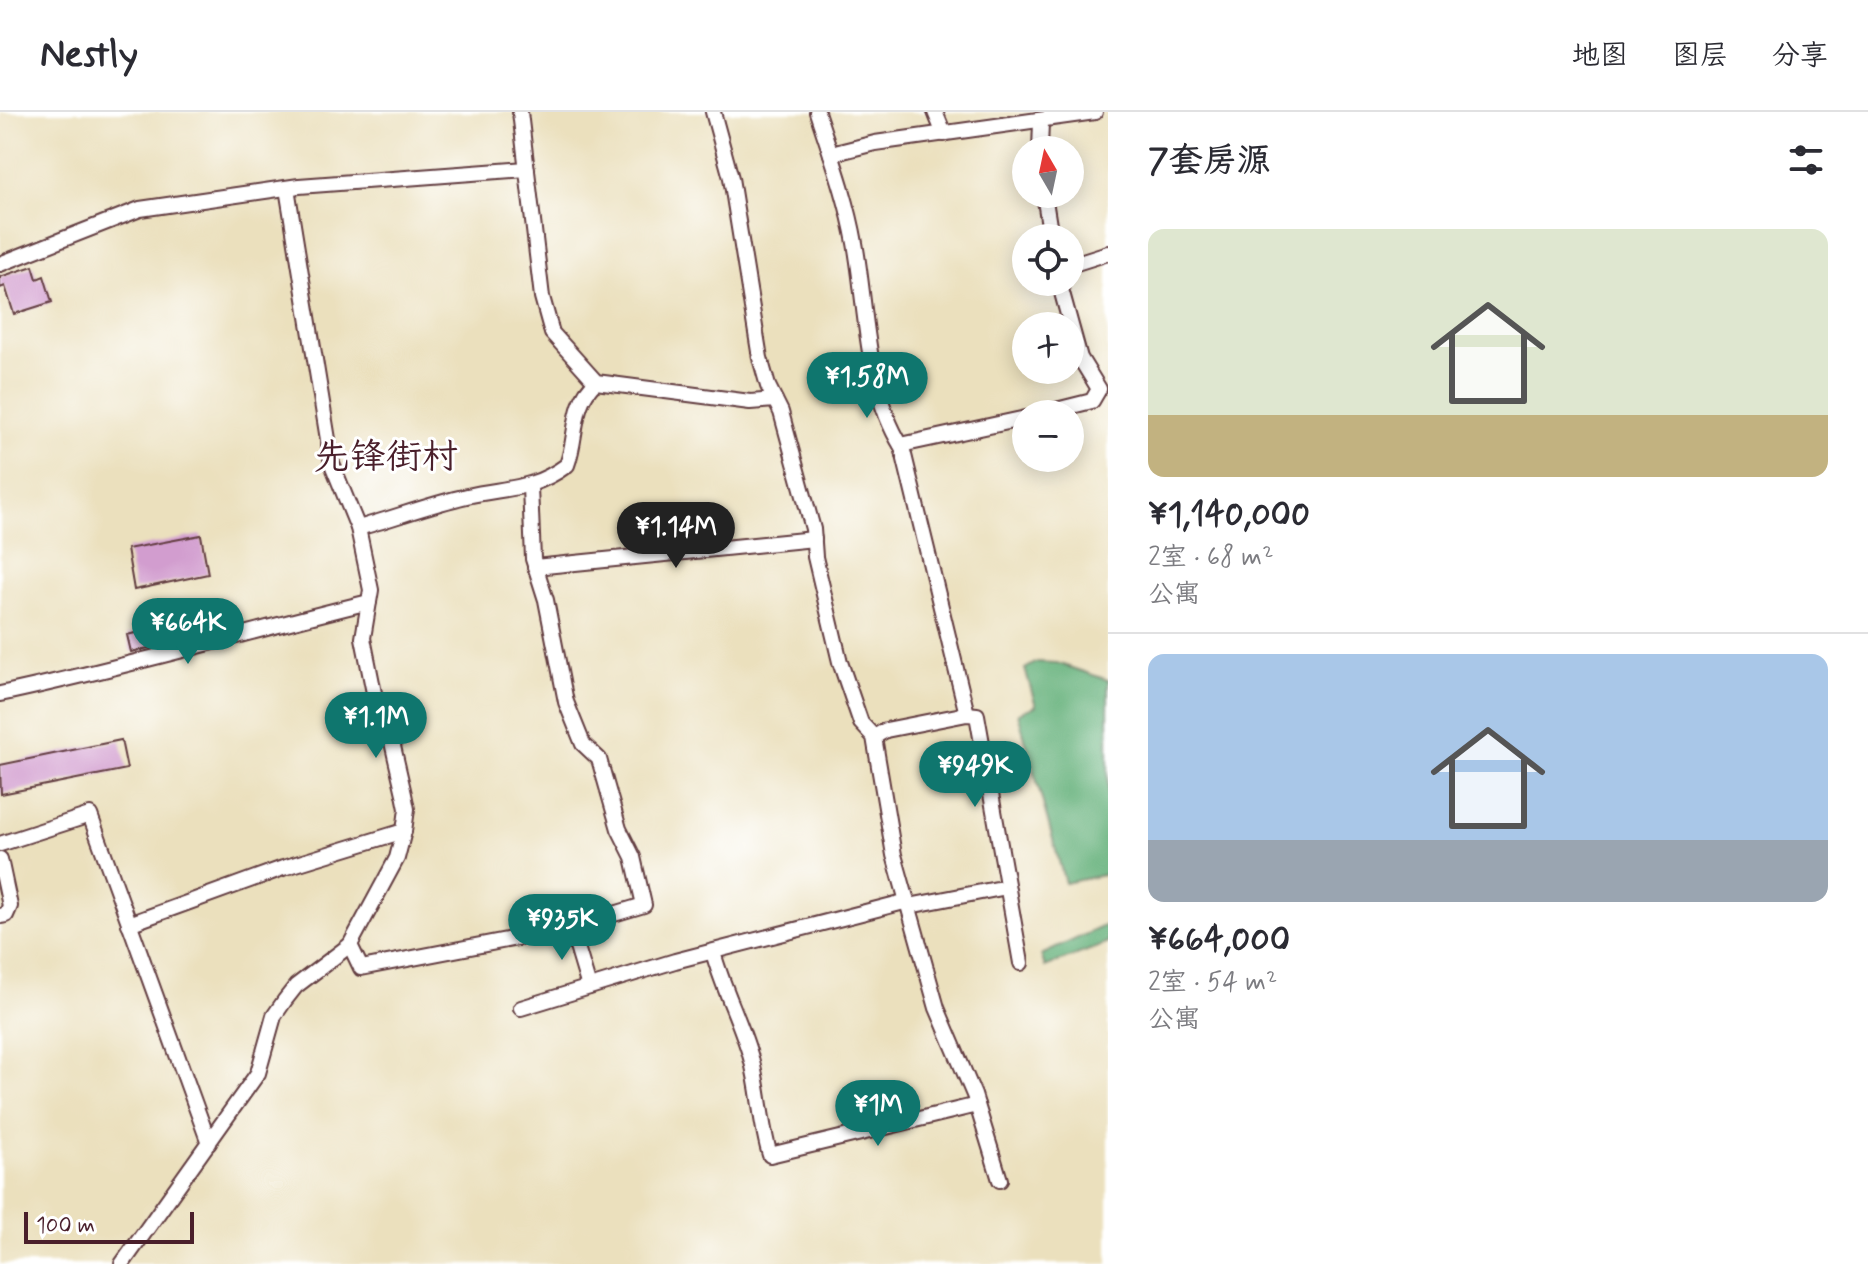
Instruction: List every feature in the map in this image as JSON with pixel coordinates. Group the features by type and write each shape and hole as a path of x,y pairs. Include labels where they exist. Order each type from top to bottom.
{"street":[{"path":"520,112 547,323 560,345 596,382 750,402 775,400"},
{"path":"713,112 731,178 760,358 814,539 840,662 861,723 874,737 894,855 937,1008 977,1105 1000,1180"},
{"path":"817,112 855,245 864,319 887,419 901,445 967,714"},
{"path":"935,112 944,134"},
{"path":"831,154 875,143 1095,112"},
{"path":"1040,136 1041,122"},
{"path":"0,264 75,236 121,214 287,188 527,169"},
{"path":"122,1264 258,1073 274,1016 285,1000 296,986 350,945 397,858 404,831 407,809 404,794 386,716 375,698 363,638 371,590 358,528 332,464 287,188"},
{"path":"1084,261 1108,253"},
{"path":"1063,296 1080,358 1099,389 1092,401 1084,403"},
{"path":"358,528 464,496 530,487 547,480 567,465 582,396 596,382"},
{"path":"901,445 1012,421"},
{"path":"350,945 361,968 571,927 644,905 633,857 619,829 599,759 583,744 566,702 546,600 535,567 530,487"},
{"path":"535,567 814,539"},
{"path":"0,694 81,678 162,653 369,602"},
{"path":"874,737 886,730 967,714 977,715 981,723 1021,963"},
{"path":"0,844 90,815 209,1143"},
{"path":"129,924 283,868 404,831"},
{"path":"0,859 10,906 6,915 0,916"},
{"path":"521,1008 713,952 908,904 1007,887"},
{"path":"571,927 589,987"},
{"path":"713,952 724,990 751,1058 760,1123 770,1155 977,1105"}],"green space":[{"path":"1037,662 1057,663 1108,680 1108,874 1065,883 1018,713 1036,706 1025,669"},
{"path":"1108,924 1108,943 1045,967 1041,955"}],"building":[{"path":"33,266 37,279 44,276 52,302 14,314 5,286 0,288 0,277"},
{"path":"201,535 208,574 134,590 127,549"},
{"path":"169,625 174,642 131,652 127,635"},
{"path":"121,740 127,769 1,794 0,765"}],"district":[{"name":"先锋街村","path":"386,455"}]}
